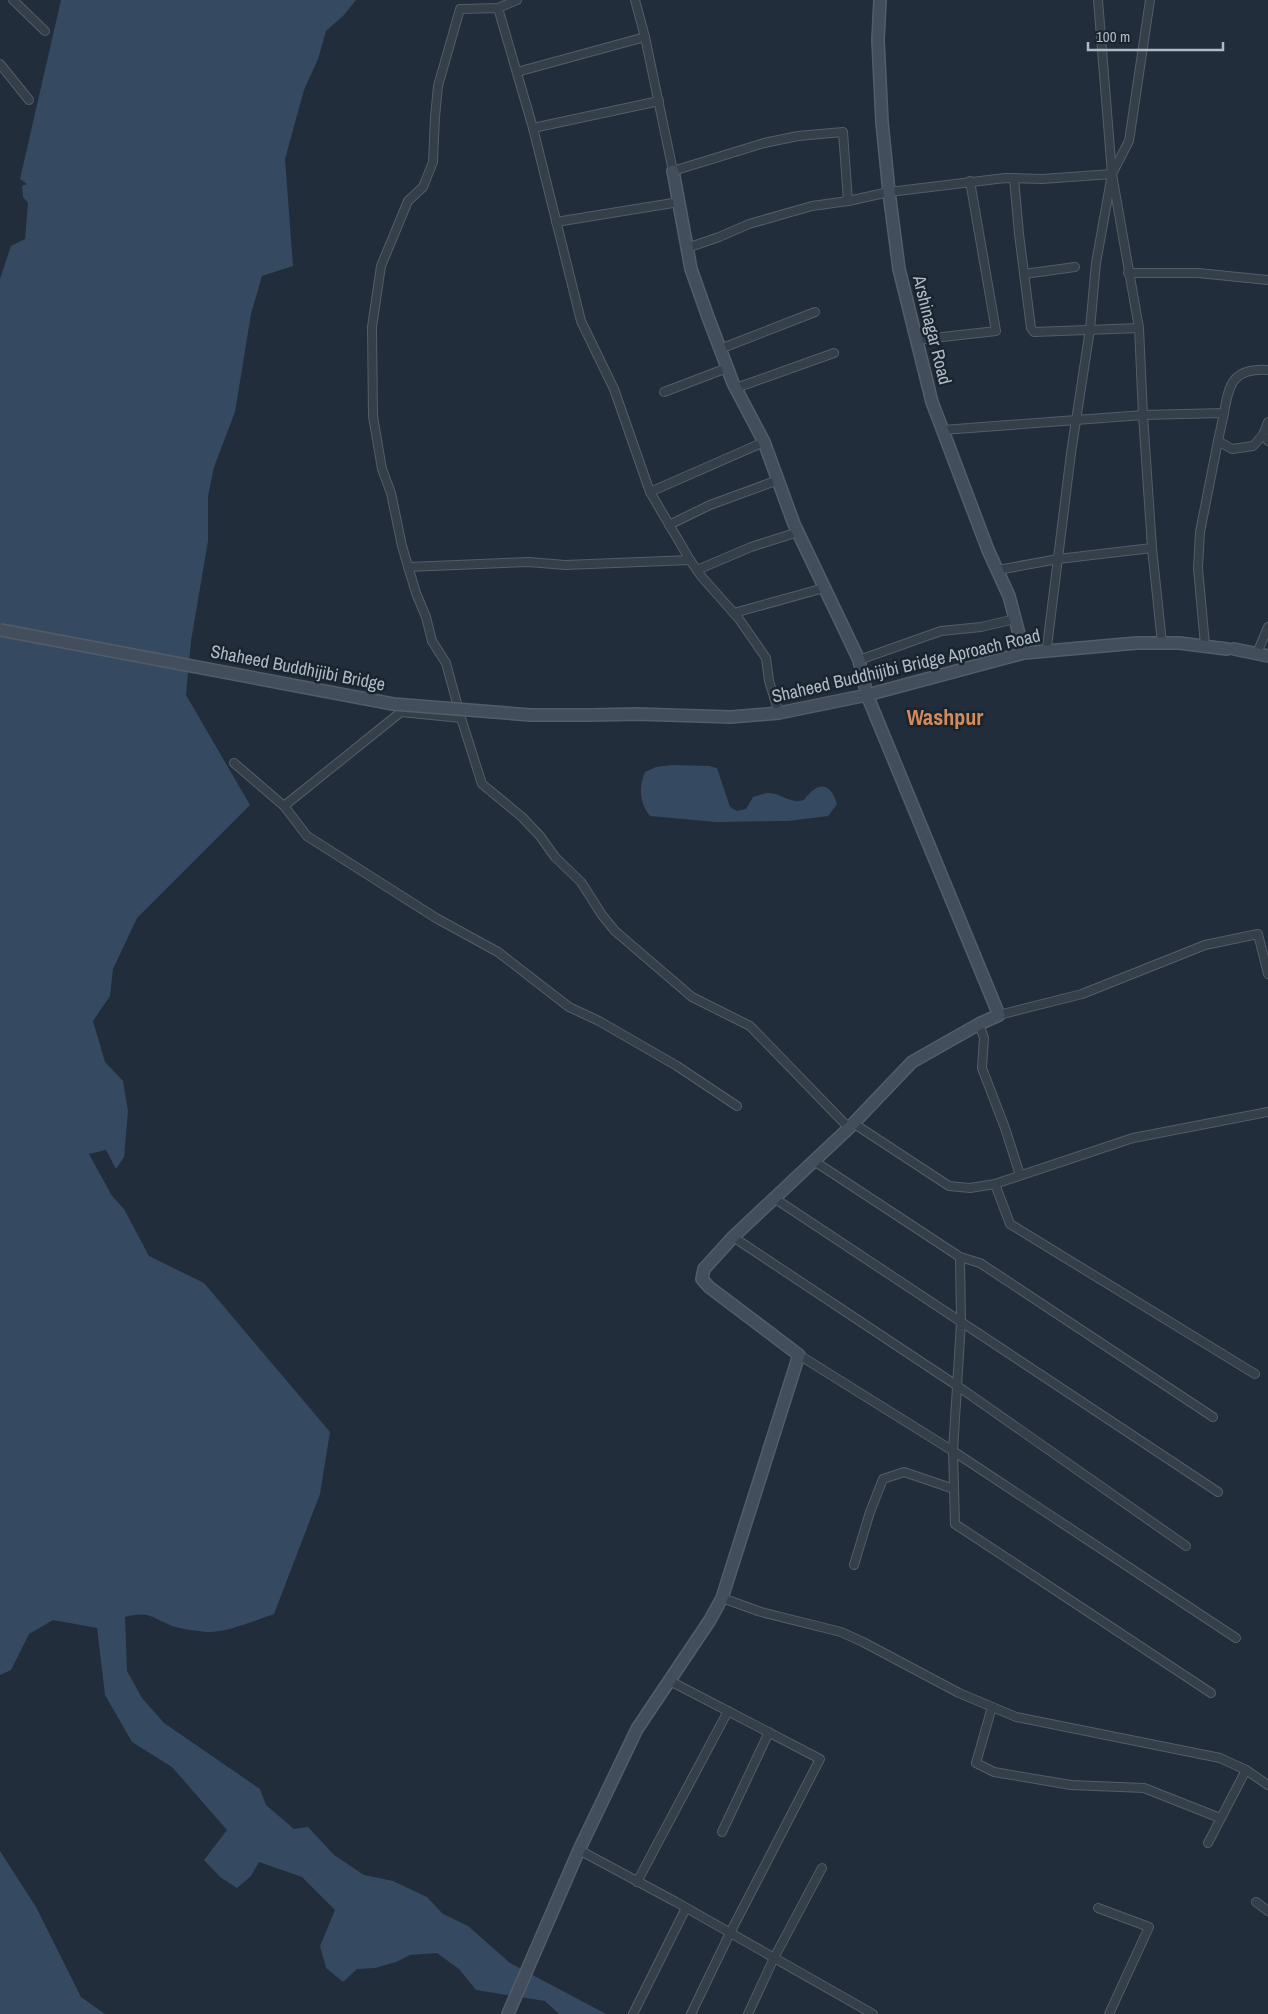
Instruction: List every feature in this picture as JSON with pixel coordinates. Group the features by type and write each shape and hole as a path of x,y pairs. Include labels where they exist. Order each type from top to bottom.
{"street":[{"path":"13,0 45,31"},
{"path":"517,0 498,8 460,9 438,86 433,162 423,187 408,202 381,266 372,328 373,416 382,469 391,493 416,593 426,617 432,641 446,663 482,784 522,817 555,857 581,882 602,915 615,931 692,997 750,1026 851,1125 948,1186 970,1188 995,1184 1133,1138 1268,1112"},
{"path":"635,0 645,37 674,171 691,269 727,368 764,442 798,532 824,588 848,632 859,660 867,695 999,1015"},
{"name":"Arshinagar Road","path":"880,0 878,40 882,122 899,269 932,402 982,535 1009,596 1024,654"},
{"path":"1098,0 1112,174 1139,328 1152,548 1162,642"},
{"path":"1047,647 1076,418 1090,329 1096,263 1112,174 1129,141 1150,0"},
{"path":"498,8 533,128 581,321 614,390 650,492 690,560 734,613 766,658 769,681 779,714"},
{"path":"517,72 645,37"},
{"path":"0,64 29,100"},
{"path":"533,128 659,101"},
{"path":"674,171 764,143 798,136 843,132 848,201"},
{"path":"687,248 749,224 812,206 848,201 889,192 970,181 1014,178 1042,179 1112,174"},
{"path":"1014,178 1031,328 1034,332 1139,328"},
{"path":"916,340 996,331 970,181"},
{"path":"556,222 679,202"},
{"path":"1024,274 1075,267"},
{"path":"1128,272 1198,273 1268,280"},
{"path":"720,349 815,312"},
{"path":"736,388 834,354"},
{"path":"664,392 727,368"},
{"path":"1205,645 1198,568 1200,532 1227,394 1233,380 1241,374 1254,370 1268,370"},
{"path":"943,430 1076,418 1224,413"},
{"path":"1218,441 1232,449 1253,446 1266,438 1268,422"},
{"path":"650,492 764,442"},
{"path":"669,525 710,505 778,480"},
{"path":"697,570 751,547 798,532"},
{"path":"998,570 1058,559 1152,548"},
{"path":"408,567 529,562 565,565 690,560"},
{"path":"734,613 824,588"},
{"path":"859,660 941,631 982,627 1015,619"},
{"path":"1263,655 1268,627"},
{"name":"Shaheed Buddhijibi Bridge","path":"0,630 393,704 531,715 592,715"},
{"name":"Shaheed Buddhijibi Bridge Aproach Road","path":"592,715 637,714 731,717 779,714 867,695 1024,654 1137,643 1162,642 1205,645 1263,655"},
{"path":"284,806 401,712 461,718"},
{"path":"234,763 284,806 307,836 436,918 498,952 570,1007 599,1021 677,1066 737,1106"},
{"path":"1236,1638 953,1451 799,1355 709,1287 702,1278 704,1269 733,1237 851,1125 912,1062 979,1024 999,1015 1082,994 1205,945 1258,934 1266,958 1268,974"},
{"path":"979,1024 984,1038 982,1068 1005,1128 1020,1175"},
{"path":"814,1161 960,1257 980,1263 1213,1417"},
{"path":"995,1184 1010,1224 1255,1374"},
{"path":"774,1198 1218,1492"},
{"path":"733,1237 956,1385 1186,1546"},
{"path":"960,1257 961,1322 953,1451 955,1524 1211,1693"},
{"path":"508,2014 579,1850 637,1728 710,1620 722,1598 799,1355"},
{"path":"854,1565 870,1512 883,1479 904,1472 954,1489"},
{"path":"722,1598 762,1612 841,1632 959,1693 1016,1717 1220,1758 1246,1770 1268,1784"},
{"path":"670,1680 820,1759 730,1933 691,2014"},
{"path":"992,1707 976,1763 994,1772 1071,1785 1144,1788 1220,1818"},
{"path":"637,1882 728,1711"},
{"path":"722,1832 769,1732"},
{"path":"1208,1843 1246,1770"},
{"path":"579,1850 873,2014"},
{"path":"748,2014 774,1958 822,1868"},
{"path":"1256,1902 1268,1911"},
{"path":"633,2014 686,1908"},
{"path":"1098,1908 1148,1927 1109,2014"}],"water":[{"path":"61,0 356,0 344,15 326,31 318,59 304,90 285,159 293,266 262,276 251,314 235,412 214,467 208,496 208,541 191,641 186,695 250,805 137,918 113,969 110,996 93,1021 105,1062 123,1081 128,1111 124,1157 116,1169 106,1150 89,1154 112,1196 124,1209 149,1256 204,1283 330,1432 320,1494 274,1614 250,1623 214,1632 189,1630 172,1626 145,1615 125,1617 127,1671 142,1698 164,1723 260,1789 266,1805 294,1829 308,1827 334,1855 364,1875 393,1881 427,1897 443,1914 468,1926 510,1963 606,2014 559,2014 545,2001 476,1990 459,1969 437,1953 410,1955 396,1962 375,1968 357,1969 343,1982 326,1968 320,1946 335,1910 302,1877 259,1862 251,1876 237,1888 220,1877 204,1860 227,1830 172,1767 132,1742 105,1695 97,1628 53,1620 29,1634 11,1670 0,1675 0,279 11,246 25,239 28,203 23,197 22,186 27,184 20,179"},
{"path":"672,765 717,768 730,807 737,811 746,809 753,797 763,794 769,793 799,801 804,800 818,787 827,788 831,791 837,804 828,816 788,821 716,822 650,816 644,806 641,795 641,784 645,772 656,767"},
{"path":"0,1851 36,1907 81,1997 105,2014 0,2014"}],"district":[{"name":"Washpur","path":"945,717"}]}
